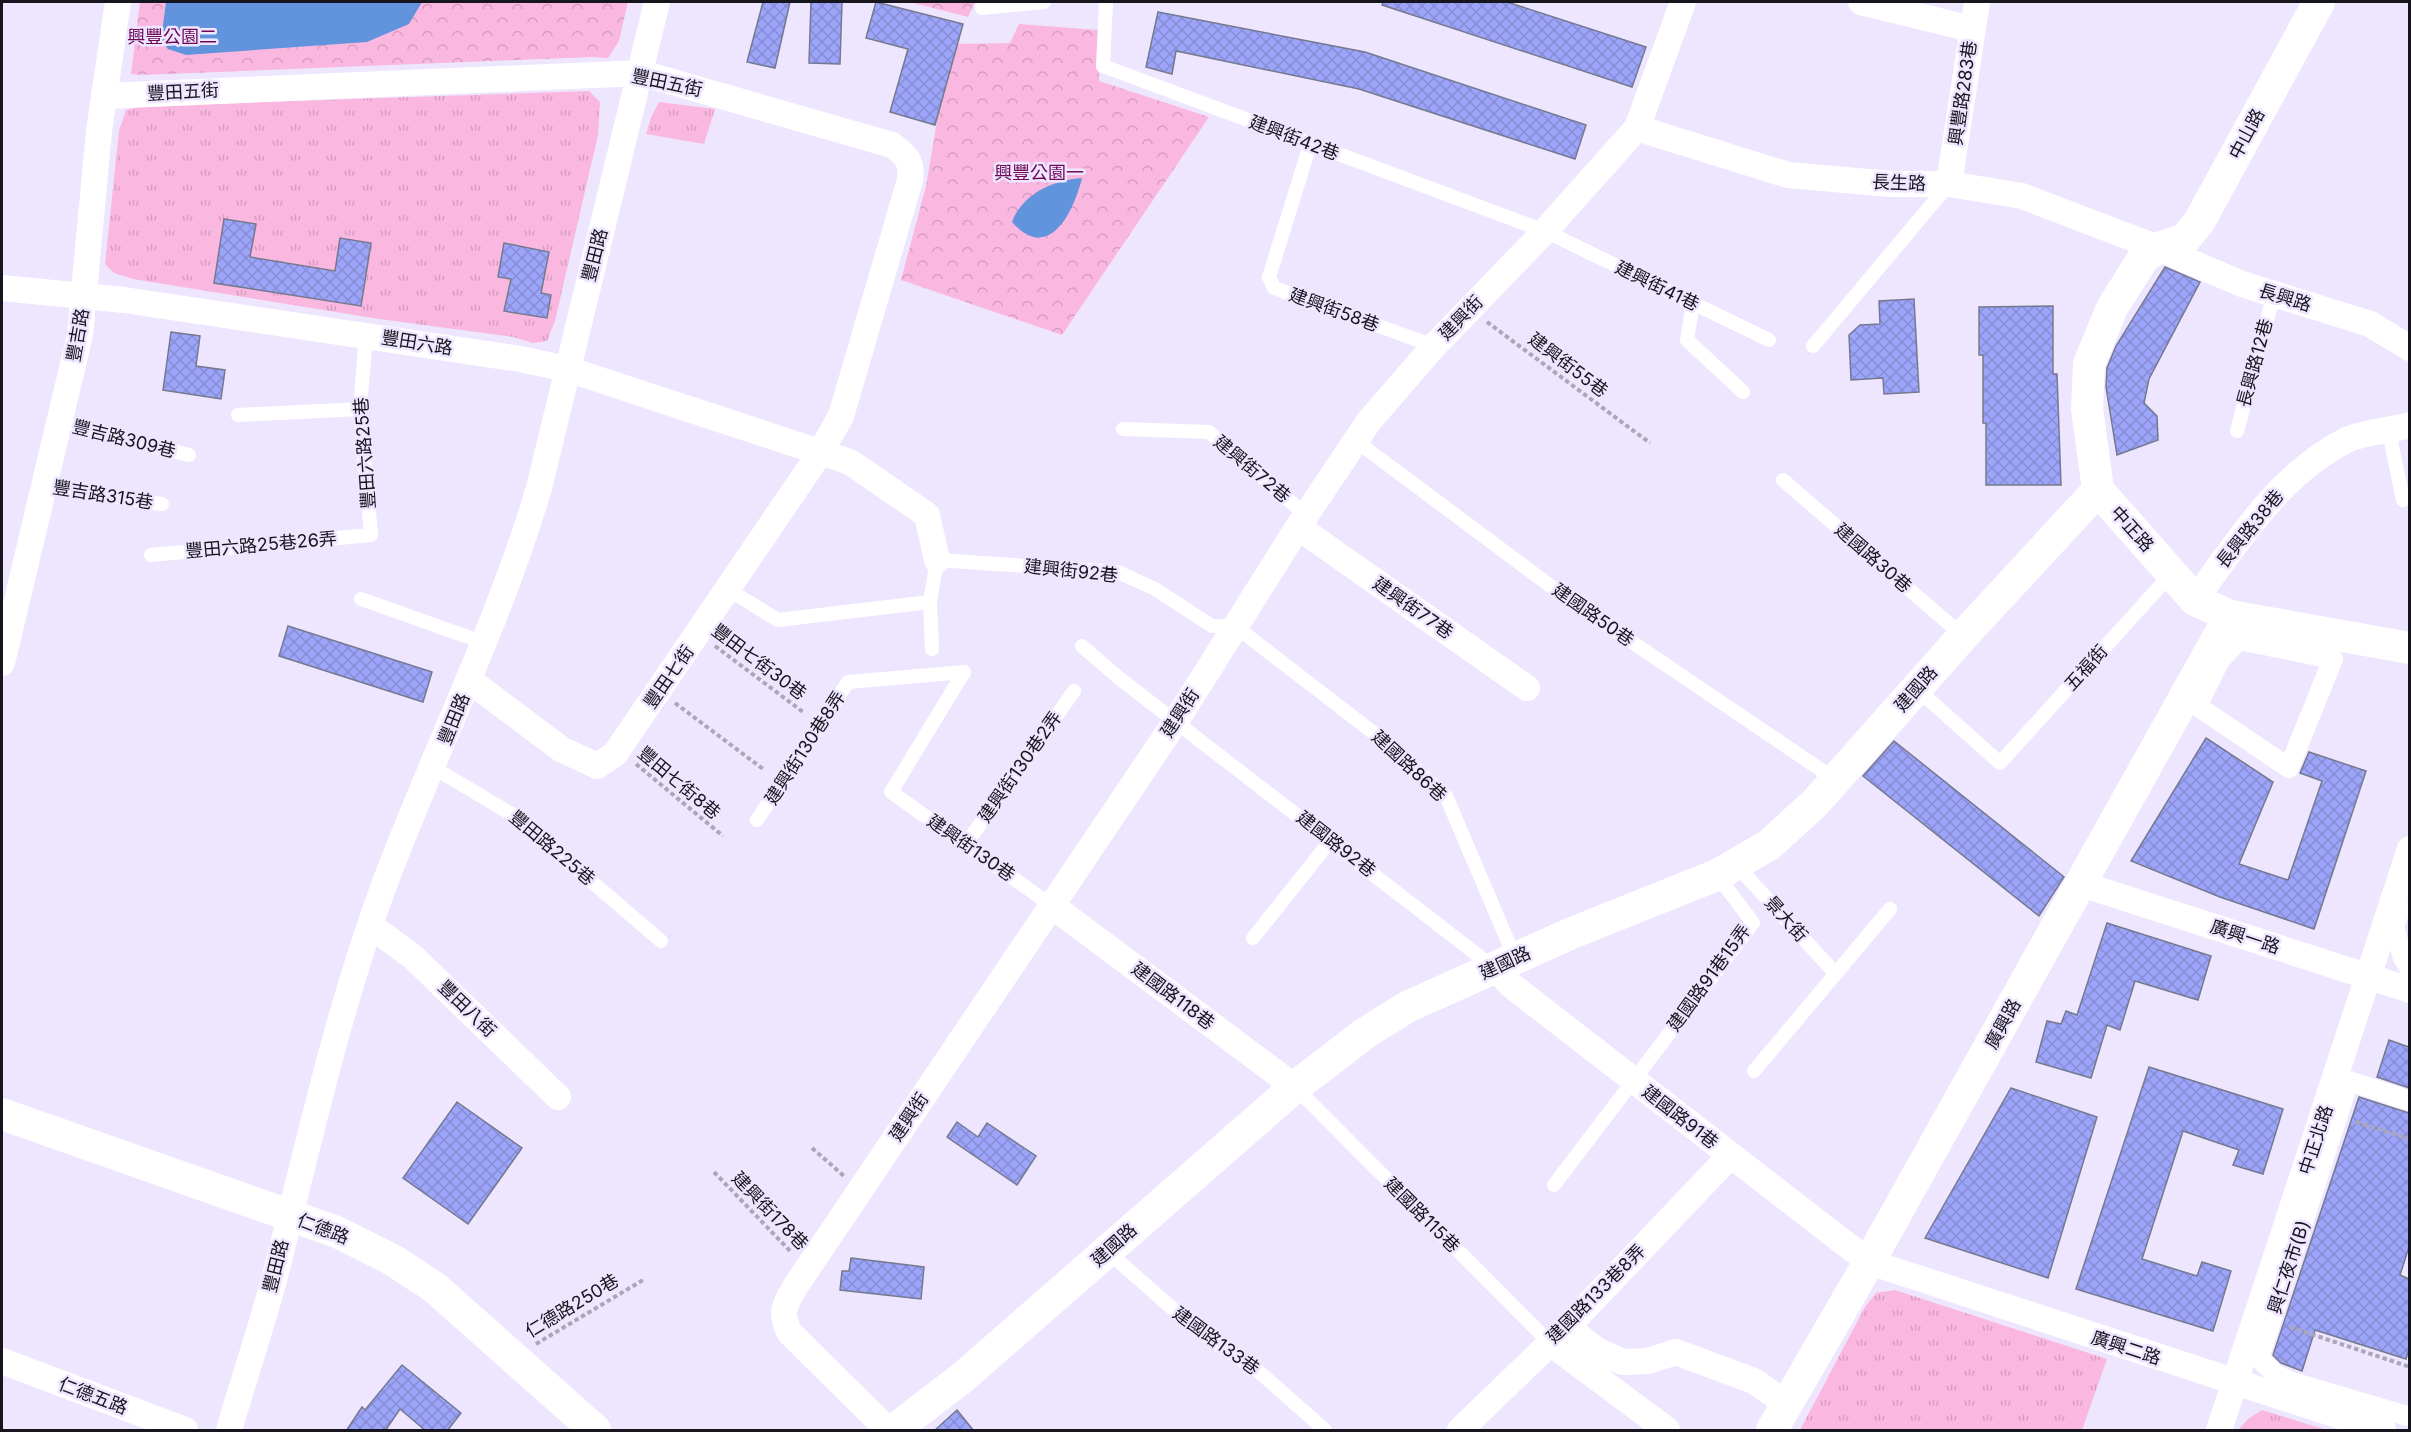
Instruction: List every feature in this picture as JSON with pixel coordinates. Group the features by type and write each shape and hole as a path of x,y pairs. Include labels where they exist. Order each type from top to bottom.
{"street":[{"name":"豐吉路","path":"2,663 80,335 104,96 118,2"},
{"name":"豐田路","path":"229,1431 276,1273 340,1020 371,926 384,888 485,643 523,543 657,2"},
{"name":"建興街","path":"888,1431 789,1332 783,1318 783,1309 807,1268 1176,721 1302,521 1370,421 1434,346 1545,231 1637,128 1683,2"},
{"path":"1861,2 1972,29"},
{"name":"興豐路283巷","path":"1949,184 1977,2"},
{"name":"中山路","path":"2158,248 2184,240 2199,222 2319,2"},
{"name":"豐田五街","path":"104,96 640,73 892,145 907,156 911,170 910,180 841,416 820,453"},
{"name":"長生路","path":"1637,128 1788,175 1891,184 1949,184 2022,196 2158,248"},
{"name":"長興路","path":"2158,248 2242,285 2370,324 2409,348"},
{"name":"中正路","path":"2158,248 2144,257 2112,308 2089,364 2087,408 2098,490 2195,600 2230,616 2409,648"},
{"name":"豐田六路","path":"2,288 85,296 366,336 520,359 567,369 850,462 927,515 937,560"},
{"name":"長興路38巷","path":"2195,600 2274,496 2316,460 2348,440 2399,428"},
{"name":"豐田七街","path":"469,680 561,749 597,766 608,761 619,750 820,453"},
{"name":"建國路","path":"894,1431 962,1378 1295,1087 1364,1034 1407,1007 1505,963 1727,870 1768,845 1836,780 1963,636 2098,490"},
{"name":"建興街77巷","path":"1302,521 1527,688"},
{"name":"廣興路","path":"1780,1417 1869,1263 2230,616"},
{"path":"2239,640 2333,659 2289,768 2197,706 2220,660 2239,640"},
{"name":"中正北路","path":"2219,1431 2370,977 2409,849"},
{"path":"2409,881 2394,927 2403,958 2409,969"},
{"name":"廣興一路","path":"2081,884 2409,990"},
{"name":"建國路118巷","path":"1051,905 1295,1087"},
{"name":"豐田八街","path":"371,926 413,957 558,1097"},
{"name":"建國路91巷","path":"1505,963 1512,986 1869,1263"},
{"name":"興仁夜市(B)","path":"2409,1101 2349,1081 2259,1358 2274,1373 2289,1380 2409,1417"},
{"name":"仁德路","path":"2,1114 338,1232 391,1259 434,1287 595,1431"},
{"name":"建國路133巷8弄","path":"1460,1431 1558,1334 1730,1156"},
{"name":"廣興二路","path":"1869,1263 2383,1431"},
{"path":"1558,1334 1623,1362 1648,1361 1676,1352 1754,1381 1780,1417"},
{"path":"1558,1334 1667,1431"},
{"name":"仁德五路","path":"2,1361 185,1431"}],"lane":[{"path":"983,2 982,8 1044,2"},
{"name":"建興街42巷","path":"1106,2 1103,66 1545,231"},
{"name":"建興街58巷","path":"1310,145 1269,277 1274,288 1434,346"},
{"path":"1814,346 1949,184"},
{"name":"建興街41巷","path":"1545,231 1769,340"},
{"name":"長興路12巷","path":"2237,431 2274,294"},
{"path":"1693,303 1687,340 1743,392"},
{"name":"豐田六路25巷","path":"366,336 360,409 371,535"},
{"path":"238,415 360,409"},
{"name":"豐吉路309巷","path":"59,422 189,455"},
{"path":"2399,428 2403,500"},
{"name":"建興街72巷","path":"1123,429 1209,432 1302,521"},
{"name":"建國路50巷","path":"1356,441 1564,596 1836,780"},
{"name":"建國路30巷","path":"1783,480 1963,636"},
{"name":"豐吉路315巷","path":"44,486 162,504"},
{"name":"豐田六路25巷26弄","path":"151,555 371,535"},
{"path":"932,649 930,602 937,560"},
{"name":"建興街92巷","path":"937,560 1118,572 1155,589 1212,626 1235,626"},
{"name":"五福街","path":"1917,689 2000,763 2172,573"},
{"path":"729,590 778,620 930,602"},
{"path":"361,599 485,643"},
{"name":"建國路86巷","path":"1235,626 1384,741 1446,796 1505,963"},
{"name":"建國路92巷","path":"1082,646 1119,678 1331,840 1505,963"},
{"name":"建興街130巷","path":"964,672 891,792 1051,905"},
{"name":"建興街130巷8弄","path":"758,820 848,682 964,672"},
{"name":"建興街130巷2弄","path":"966,844 1074,691"},
{"name":"豐田路225巷","path":"434,768 515,816 661,940"},
{"path":"1253,938 1331,840"},
{"name":"景大街","path":"1727,870 1836,974"},
{"name":"建國路91巷15弄","path":"1633,1080 1753,923 1727,870"},
{"path":"1754,1071 1890,909"},
{"path":"1554,1185 1633,1080"},
{"name":"建國路115巷","path":"1295,1087 1558,1334"},
{"name":"建國路133巷","path":"1107,1251 1198,1331 1257,1370 1325,1431"}],"path":[{"name":"建興街55巷","path":"1470,309 1650,443"},
{"name":"豐田七街30巷","path":"699,633 803,712"},
{"path":"659,691 763,769"},
{"name":"豐田七街8巷","path":"619,750 723,836"},
{"path":"2338,1117 2409,1139"},
{"path":"812,1148 860,1190"},
{"name":"建興街178巷","path":"714,1172 807,1268"},
{"name":"仁德路250巷","path":"514,1357 643,1280"},
{"path":"2272,1320 2409,1367"}],"green space":[{"name":"興豐公園二","path":"140,2 628,2 619,41 608,58 142,75 131,74"},
{"path":"910,2 975,2 968,17"},
{"name":"興豐公園一","path":"1019,24 1098,30 1099,81 1209,117 1062,335 901,280 926,186 950,44 1010,43"},
{"path":"589,91 600,102 598,135 555,321 547,341 533,343 513,337 379,319 133,279 114,273 105,264 119,131 126,110 143,106"},
{"path":"659,102 715,109 704,144 646,134"},
{"path":"1895,1290 2107,1359 2082,1430 1800,1430 1865,1307 1876,1293"},
{"path":"2262,1410 2327,1430 2238,1430 2248,1419"}],"water":[{"path":"166,2 422,2 409,24 367,42 186,55 168,49 161,40"},
{"path":"1082,178 1073,205 1066,217 1058,228 1048,235 1037,237 1025,234 1012,222 1024,203 1041,190 1050,185"}],"building":[{"path":"763,2 790,2 775,68 747,62"},
{"path":"811,2 842,2 840,64 809,63"},
{"path":"876,2 963,24 935,125 890,112 908,49 866,38"},
{"path":"1383,2 1507,2 1646,47 1632,87 1382,5"},
{"path":"1158,12 1365,52 1586,125 1575,159 1359,89 1176,51 1172,74 1146,67"},
{"path":"224,219 256,224 250,257 335,271 340,238 371,243 361,306 214,283"},
{"path":"504,243 549,252 541,293 551,295 547,318 504,311 511,279 498,277"},
{"path":"2165,267 2200,282 2149,379 2144,403 2157,416 2158,440 2117,455 2106,387 2107,368 2116,346"},
{"path":"1914,299 1919,392 1884,394 1883,378 1851,380 1849,335 1860,325 1880,324 1879,301"},
{"path":"2053,306 2053,374 2057,374 2061,485 1986,485 1986,423 1983,423 1983,355 1979,355 1979,307"},
{"path":"171,332 200,336 196,366 225,370 221,399 163,390"},
{"path":"288,626 432,672 423,702 279,656"},
{"path":"2206,738 2273,782 2239,864 2288,880 2322,781 2300,773 2309,752 2366,771 2314,929 2220,897 2131,861"},
{"path":"1894,741 2064,877 2039,916 1863,776"},
{"path":"2107,923 2211,956 2198,1000 2135,981 2120,1030 2107,1025 2091,1078 2036,1062 2047,1021 2061,1024 2066,1011 2077,1015"},
{"path":"2389,1040 2409,1047 2409,1088 2377,1077"},
{"path":"2149,1067 2283,1109 2263,1174 2233,1165 2239,1150 2183,1131 2142,1259 2197,1276 2202,1262 2231,1271 2213,1331 2076,1289"},
{"path":"2011,1088 2097,1117 2048,1278 1925,1238"},
{"path":"2359,1097 2409,1113 2409,1247 2400,1275 2409,1279 2409,1349 2406,1359 2315,1330 2302,1371 2281,1363 2273,1355"},
{"path":"457,1102 522,1148 468,1224 403,1178"},
{"path":"957,1122 978,1137 987,1123 1036,1156 1017,1185 947,1137"},
{"path":"851,1258 924,1267 921,1299 840,1290 842,1271 849,1271"},
{"path":"402,1365 461,1413 447,1431 426,1431 400,1409 385,1431 346,1431 362,1407 365,1410"},
{"path":"957,1410 974,1431 934,1431"}]}
